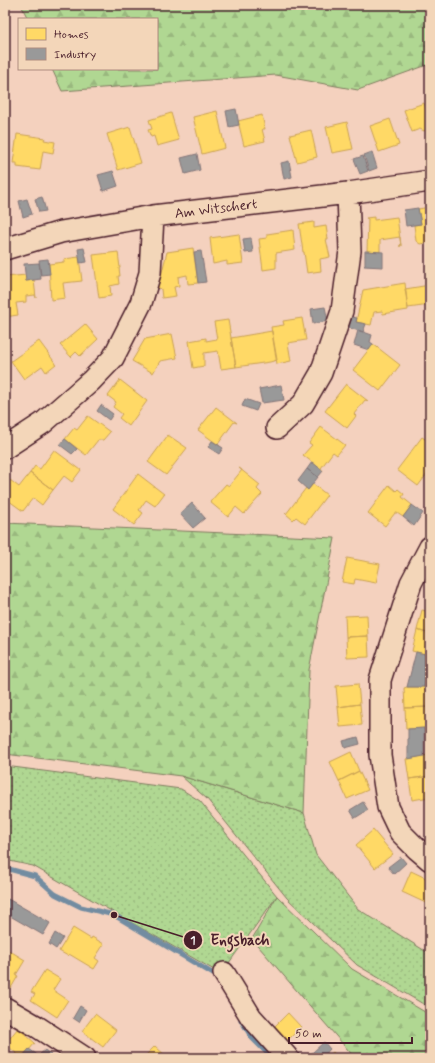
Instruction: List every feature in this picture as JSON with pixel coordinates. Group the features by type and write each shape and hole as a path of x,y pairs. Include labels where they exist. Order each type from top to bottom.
{"street":[{"name":"Am Witschert","path":"5,249 61,232 153,216 348,193 430,181"},
{"path":"278,428 303,404 321,372 342,311 350,250 348,193"},
{"path":"5,448 44,423 91,382 113,358 141,303 150,273 153,216"},
{"path":"430,547 411,583 380,680 380,756 388,807 400,832 430,860"},
{"path":"224,973 251,1016 288,1058"},
{"path":"5,1008 85,1058"}],"green space":[{"path":"21,5 430,5 430,64 358,90 276,75 62,91 52,70 158,70 158,18 28,18"},
{"path":"5,523 335,538 309,670 304,813 181,776 5,754"},
{"path":"5,766 181,789 200,801 277,896 221,974 33,866 5,860"},
{"path":"181,776 304,813 316,855 358,909 430,954 430,1008 357,965 287,898 207,799"},
{"path":"277,896 352,969 430,1015 430,1058 355,1058 252,939"}],"building: Homes":[{"path":"424,103 430,120 430,125 428,129 424,131 420,129 412,132 404,110"},
{"path":"217,111 225,148 202,154 193,117"},
{"path":"171,113 179,140 157,146 154,136 151,137 148,130 152,129 149,120"},
{"path":"262,115 265,129 262,129 265,141 244,146 238,121"},
{"path":"390,119 399,145 379,152 370,126"},
{"path":"347,122 353,149 332,153 326,127"},
{"path":"130,127 141,163 118,170 107,134"},
{"path":"311,130 317,157 297,162 290,135"},
{"path":"17,134 45,138 44,140 55,142 53,153 43,151 40,170 17,167 17,163 13,163"},
{"path":"430,207 430,234 427,235 428,239 425,243 420,244 416,241 414,225 421,224 418,209"},
{"path":"374,217 374,220 397,217 400,237 380,240 380,252 367,251 368,219 366,218"},
{"path":"314,222 314,228 326,226 328,239 326,239 330,257 320,259 321,271 307,273 299,224"},
{"path":"293,230 295,250 276,253 276,268 263,270 259,239 267,238 267,234"},
{"path":"239,234 243,263 227,265 227,261 213,264 210,238"},
{"path":"193,248 198,283 188,284 187,275 178,277 179,286 174,287 176,296 162,298 161,289 158,288 167,252"},
{"path":"118,252 120,268 120,276 118,276 119,284 110,286 111,296 99,298 93,255"},
{"path":"79,257 82,281 63,283 65,298 51,300 49,264 64,262 64,259"},
{"path":"26,275 26,281 34,280 36,298 35,295 26,296 26,302 16,303 18,315 5,317 5,277"},
{"path":"405,283 408,310 383,314 382,311 374,312 371,325 356,322 363,290"},
{"path":"430,285 430,305 408,308 405,289"},
{"path":"302,318 306,340 288,343 291,361 277,364 271,327 284,325 283,321"},
{"path":"228,320 236,367 221,369 218,351 204,353 204,366 193,368 189,341 206,338 206,341 217,339 214,322"},
{"path":"85,324 98,339 80,356 76,352 71,357 60,345"},
{"path":"272,331 277,360 236,367 231,338"},
{"path":"172,334 177,358 160,361 153,373 132,361 145,339"},
{"path":"39,341 56,364 46,372 42,366 24,379 11,361"},
{"path":"373,344 400,365 380,391 353,370"},
{"path":"120,380 147,401 129,426 119,418 122,414 113,407 116,402 108,396"},
{"path":"346,384 368,401 365,400 354,414 356,416 347,428 325,411"},
{"path":"216,407 237,423 234,422 218,444 220,446 198,430"},
{"path":"88,416 110,432 103,440 98,440 86,455 65,439 74,428 77,430"},
{"path":"321,427 345,445 337,455 333,452 321,468 323,471 303,455 312,445 309,443"},
{"path":"168,435 187,448 166,475 148,462"},
{"path":"422,437 430,442 430,476 427,474 418,486 397,470"},
{"path":"54,450 81,470 72,482 64,476 53,490 30,473 35,466 40,469"},
{"path":"242,470 260,485 257,489 262,494 244,514 236,507 228,517 210,502 226,484 229,486"},
{"path":"30,473 53,490 42,505 33,498 23,511 5,498 5,487 10,480 19,487"},
{"path":"138,474 164,494 155,506 146,500 139,510 143,513 134,525 113,509"},
{"path":"313,484 327,495 305,524 296,517 293,520 286,514 306,488 308,490"},
{"path":"389,485 396,491 398,489 404,494 402,497 412,505 403,517 395,513 385,526 368,513"},
{"path":"347,558 380,564 376,583 355,579 354,584 342,582"},
{"path":"422,610 430,612 430,634 417,630"},
{"path":"367,615 368,636 346,637 345,616"},
{"path":"417,630 430,634 430,655 412,651"},
{"path":"368,636 369,657 347,658 346,637"},
{"path":"358,684 360,704 338,707 336,686"},
{"path":"426,687 427,707 405,708 404,688"},
{"path":"360,704 362,725 340,727 338,707"},
{"path":"427,707 428,728 406,729 405,708"},
{"path":"351,752 359,771 339,781 330,762"},
{"path":"428,755 430,776 409,779 406,759"},
{"path":"359,771 368,790 347,799 339,781"},
{"path":"430,776 430,797 412,800 409,779"},
{"path":"373,830 393,854 375,868 356,845"},
{"path":"411,871 430,880 430,905 402,892"},
{"path":"73,928 91,939 92,937 104,944 95,958 99,961 94,969 69,954 68,956 59,951"},
{"path":"5,948 25,960 16,975 18,976 11,988 5,985"},
{"path":"45,970 60,979 53,990 68,1000 57,1017 31,1000 35,994 31,992"},
{"path":"288,1013 301,1027 288,1040 275,1026"},
{"path":"95,1014 116,1030 103,1047 82,1031"},
{"path":"18,1028 35,1043 22,1058 5,1044"},
{"path":"155,1046 168,1058 143,1058"},
{"path":"333,1052 339,1058 326,1058"}],"building: Industry":[{"path":"236,109 239,125 229,127 226,111"},
{"path":"372,152 377,168 369,171 364,155"},
{"path":"197,154 200,170 185,174 181,158"},
{"path":"363,156 368,171 360,174 354,159"},
{"path":"289,161 292,177 284,179 281,163"},
{"path":"113,171 118,186 103,191 98,175"},
{"path":"42,197 46,211 39,212 35,199"},
{"path":"27,199 32,214 23,217 19,201"},
{"path":"418,208 421,224 406,226 404,210"},
{"path":"251,238 253,252 245,253 243,239"},
{"path":"84,248 87,262 80,263 78,249"},
{"path":"201,251 206,282 198,283 194,252"},
{"path":"365,251 383,252 383,267 364,266"},
{"path":"48,259 50,274 41,275 39,260"},
{"path":"39,263 41,279 26,281 24,264"},
{"path":"325,307 328,321 313,324 311,309"},
{"path":"352,317 357,318 356,322 366,324 363,332 349,328"},
{"path":"358,330 372,335 370,342 373,344 369,350 354,345"},
{"path":"281,385 284,400 262,403 259,389"},
{"path":"245,399 259,404 256,411 242,406"},
{"path":"101,405 113,414 109,420 97,411"},
{"path":"65,439 77,449 72,454 60,445"},
{"path":"212,441 223,448 219,454 208,447"},
{"path":"312,462 323,471 318,477 307,469"},
{"path":"307,469 318,477 308,490 298,481"},
{"path":"192,503 205,518 193,528 180,514"},
{"path":"412,505 423,513 414,526 403,517"},
{"path":"416,652 430,655 424,687 407,687"},
{"path":"424,728 424,756 408,759 408,729"},
{"path":"358,737 360,744 345,748 343,741"},
{"path":"363,802 368,810 355,818 350,810"},
{"path":"401,857 406,863 394,874 388,867"},
{"path":"8,899 50,923 43,935 5,913 5,904"},
{"path":"55,933 63,938 56,949 49,944"},
{"path":"80,1006 86,1010 79,1022 73,1018"},
{"path":"324,1042 330,1049 322,1058 317,1058 312,1053"},
{"path":"29,1049 39,1056 38,1058 21,1058"},
{"path":"45,1050 51,1055 49,1058 38,1058 39,1055"}],"waterway":[{"path":"5,868 35,876 55,894 81,907 114,915 215,975 217,979"},
{"path":"241,1020 252,1038 272,1058"}],"place":[{"name":"Engsbach","path":"114,915"}]}
